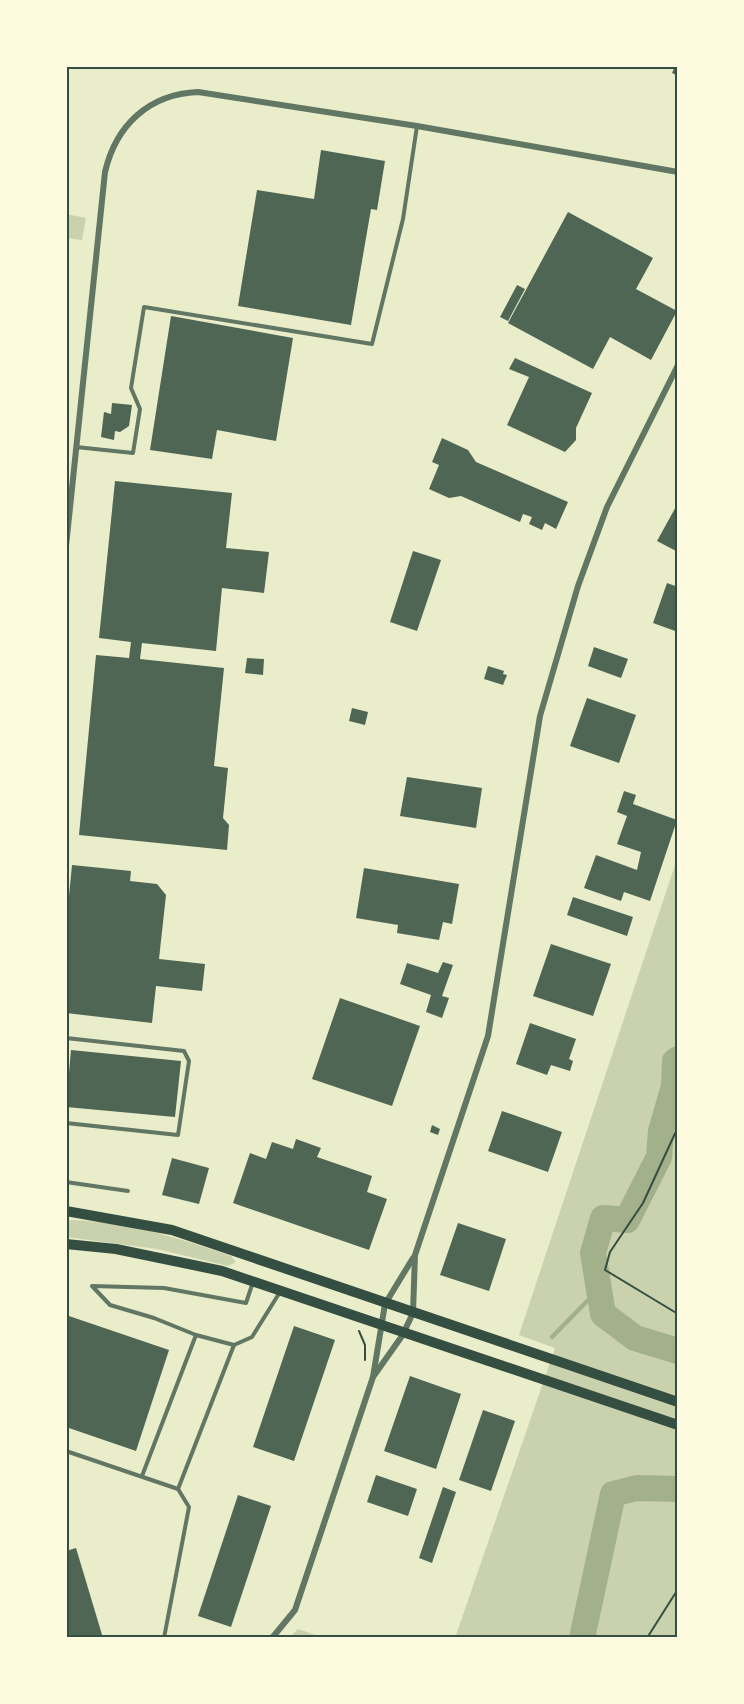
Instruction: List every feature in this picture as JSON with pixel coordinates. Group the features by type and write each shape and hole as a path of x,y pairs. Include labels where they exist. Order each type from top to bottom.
{"main road":[{"path":"66,1210 172,1230 678,1402"},
{"path":"66,1244 116,1249 188,1262 253,1281 678,1425"}],"street":[{"path":"66,546 105,172 114,144 128,123 168,97 198,92 417,126 678,172"},
{"path":"272,1638 295,1610 373,1377 380,1323 385,1304 415,1255 488,1036 543,705 578,586 607,507 678,365"},
{"path":"373,1377 404,1332 413,1313 415,1255"}],"lane":[{"path":"76,447 133,453 140,409 131,387 144,307 372,344 403,219 417,126"},
{"path":"66,1038 184,1051 189,1061 178,1135 66,1123"},
{"path":"66,1182 128,1191"},
{"path":"253,1281 246,1303 164,1288 92,1286 110,1305 154,1318 196,1335 234,1345 252,1337 281,1291"},
{"path":"142,1476 196,1335"},
{"path":"177,1489 234,1345"},
{"path":"66,1451 177,1489 189,1507 164,1638"}],"path":[{"path":"678,1127 643,1203 610,1252 605,1270 678,1314"},
{"path":"353,1325 362,1334 365,1345 364,1364"},
{"path":"647,1638 678,1589"}],"green space":[{"path":"66,214 86,218 82,240 66,238"},
{"path":"678,856 678,1637 455,1638 555,1348 519,1335"},
{"path":"66,1220 109,1223 150,1231 231,1256 236,1262 228,1266 157,1249 66,1237"},
{"path":"298,1629 324,1638 289,1638"}],"building":[{"path":"675,66 678,66 678,76 672,73"},
{"path":"321,150 385,161 377,210 371,209 351,325 238,306 257,190 314,199"},
{"path":"568,212 653,258 636,289 677,311 651,360 610,337 593,369 508,323"},
{"path":"517,285 525,289 508,321 500,317"},
{"path":"171,316 293,338 276,441 217,430 212,459 150,450"},
{"path":"515,358 592,393 576,428 576,440 565,452 507,425 529,377 509,369"},
{"path":"112,403 132,405 129,426 120,432 115,431 114,440 101,437 104,412 111,414"},
{"path":"442,438 468,450 476,462 568,502 556,529 545,523 542,530 529,524 532,517 523,514 520,522 461,496 449,498 429,489 439,465 432,462"},
{"path":"115,481 232,493 226,548 269,552 264,593 222,588 216,651 142,643 140,659 224,668 214,766 228,768 223,818 229,825 227,850 79,835 96,655 129,658 131,642 99,638"},
{"path":"678,503 678,552 657,541"},
{"path":"413,551 441,560 417,631 390,622"},
{"path":"667,583 678,587 678,632 653,623"},
{"path":"594,647 628,659 621,678 588,666"},
{"path":"247,658 264,659 263,675 245,673"},
{"path":"488,666 504,671 503,674 507,675 503,685 484,679"},
{"path":"587,698 636,715 619,763 570,746"},
{"path":"352,708 368,712 365,725 349,721"},
{"path":"407,777 482,788 476,828 400,816"},
{"path":"624,791 636,795 633,804 677,820 650,901 624,892 621,901 584,888 596,855 637,870 641,852 617,844 627,816 617,812"},
{"path":"72,865 131,871 130,881 157,884 166,895 159,959 205,964 202,991 156,986 152,1023 66,1013 66,927"},
{"path":"364,868 459,884 452,924 443,922 439,940 397,933 398,925 356,918"},
{"path":"573,897 633,917 627,936 567,915"},
{"path":"551,944 611,964 593,1016 533,996"},
{"path":"443,962 453,965 442,996 449,998 442,1018 426,1012 431,995 400,984 407,963 438,973"},
{"path":"340,998 420,1026 392,1106 312,1079"},
{"path":"530,1023 576,1039 569,1059 573,1061 570,1071 551,1065 547,1075 516,1064"},
{"path":"71,1050 181,1061 175,1117 66,1107"},
{"path":"502,1111 562,1132 548,1172 488,1151"},
{"path":"432,1125 440,1129 438,1135 430,1132"},
{"path":"296,1139 321,1148 317,1157 372,1176 367,1192 387,1199 369,1250 233,1203 250,1153 266,1159 272,1142 293,1149"},
{"path":"172,1158 209,1168 199,1204 162,1195"},
{"path":"458,1223 506,1239 489,1291 440,1275"},
{"path":"66,1315 169,1350 136,1451 66,1427"},
{"path":"294,1326 335,1340 294,1461 253,1447"},
{"path":"410,1376 461,1394 436,1469 384,1451"},
{"path":"483,1410 515,1421 491,1491 459,1480"},
{"path":"376,1475 417,1489 408,1516 367,1502"},
{"path":"443,1487 456,1492 432,1563 419,1558"},
{"path":"238,1495 271,1506 231,1627 198,1616"},
{"path":"76,1548 103,1638 66,1638 66,1551"}],"waterway":[{"path":"678,1059 675,1061 674,1086 661,1131 659,1157 627,1220 603,1218 593,1253 603,1314 635,1338 678,1351"},
{"path":"552,1337 599,1289"},
{"path":"582,1638 613,1494 637,1488 678,1489"}]}
